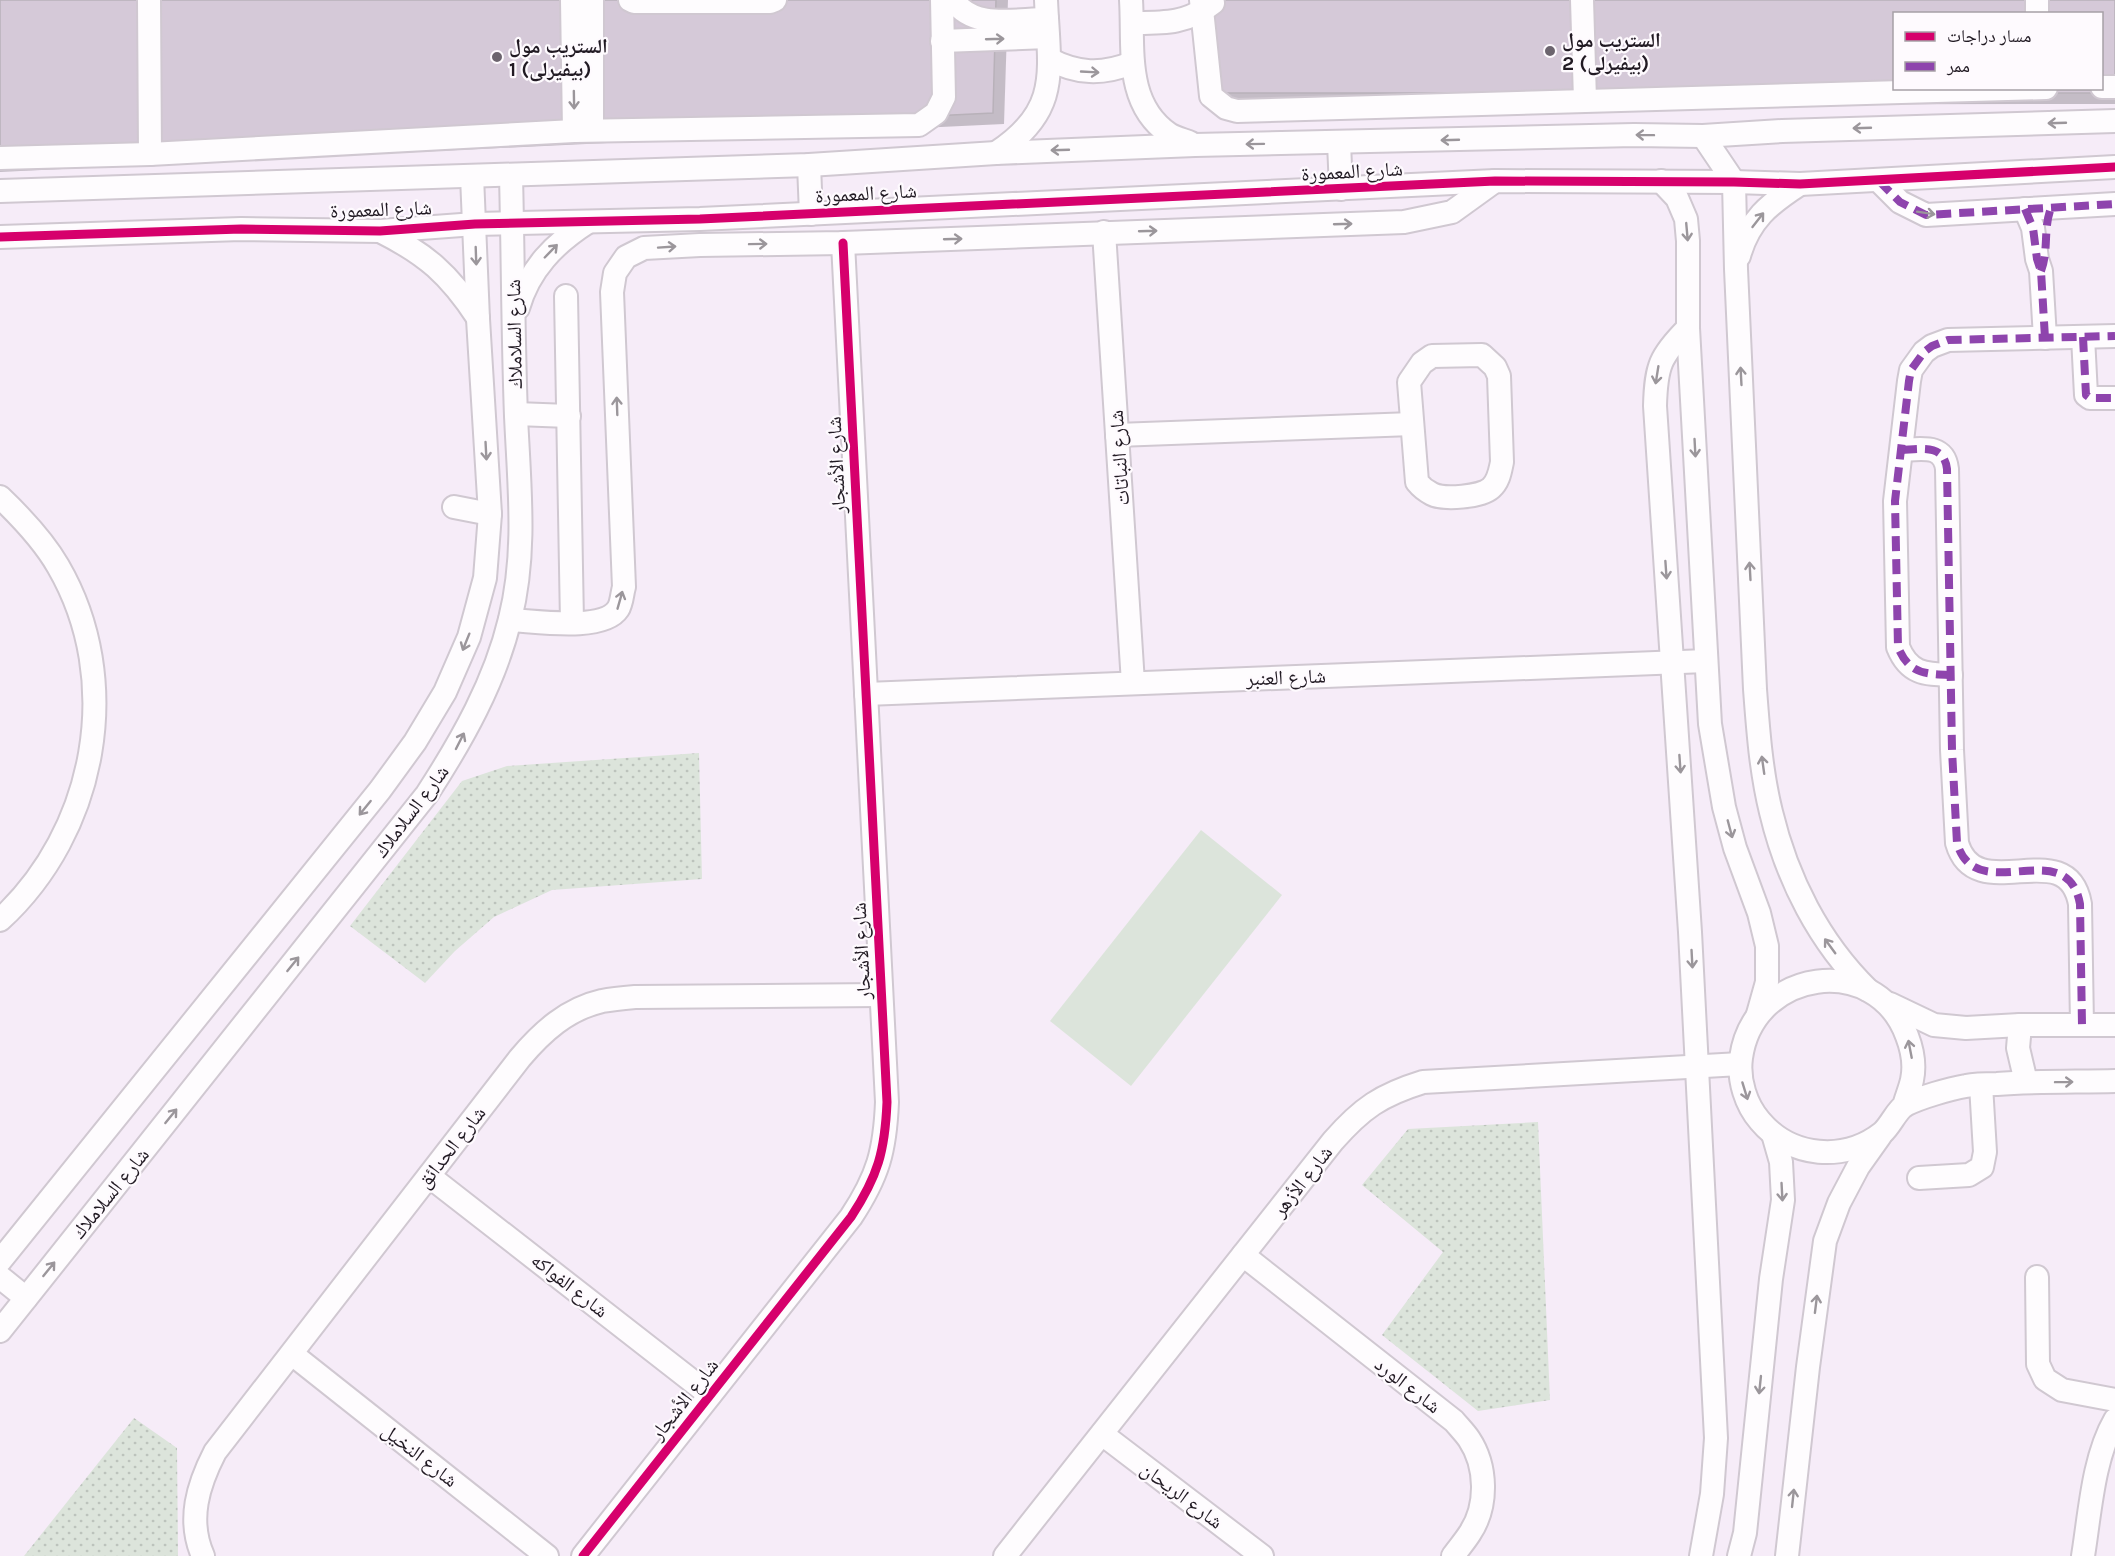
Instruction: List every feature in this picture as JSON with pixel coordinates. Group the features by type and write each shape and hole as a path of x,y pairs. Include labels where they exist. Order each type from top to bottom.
{"street":[{"path":"149,0 150,154"},
{"path":"572,0 584,130"},
{"path":"584,130 592,0"},
{"path":"630,0 634,2 770,2 775,0"},
{"path":"0,158 150,154 584,130 919,125 936,113 944,97 942,0"},
{"path":"953,0 964,13 982,20 1047,29"},
{"path":"1131,0 1132,63 1136,91 1149,115 1170,134 1196,145"},
{"path":"1582,0 1585,100"},
{"path":"1132,24 1171,23 1187,18 1207,4"},
{"path":"1207,4 1211,96 1226,108 1237,111 1997,90"},
{"path":"942,41 1047,29"},
{"path":"1047,29 1064,67 1081,72 1098,72 1132,63"},
{"path":"996,153 1015,140 1031,123 1043,103 1049,81 1047,29"},
{"name":"شارع المعمورة","path":"0,191 809,165 996,153 1196,145 1634,135 1703,136 1782,131 2115,121"},
{"path":"1703,136 1734,182 1755,689 1770,811 1797,887 1818,930 1846,969 1902,1023 1912,1050 1912,1079 1904,1106 1853,1176 1839,1203 1826,1241 1808,1367 1787,1556"},
{"path":"1339,142 1341,189"},
{"path":"809,165 810,214"},
{"name":"شارع المعمورة","path":"0,237 241,229 380,231 475,224 700,219 1494,182 1661,181 1800,184 2115,166"},
{"name":"شارع السلاملاك","path":"0,1261 380,790 414,742 445,692 469,637 485,578 490,514 472,176"},
{"name":"شارع السلاملاك","path":"0,1331 427,794 462,738 489,681 510,620 522,539 516,414 511,176"},
{"path":"1661,181 1677,198 1686,219 1688,241 1688,328 1710,724 1724,807 1735,848 1759,914 1767,946 1767,982 1758,1014 1743,1046 1740,1064 1742,1084 1748,1103 1759,1120 1773,1134 1794,1146 1817,1152 1841,1152 1864,1144 1884,1131"},
{"path":"1879,181 1900,202 1926,215 2115,204"},
{"path":"510,620 591,622 609,618 619,608 624,587 612,292 615,273 626,257 644,248 843,243 1404,222 1452,212 1494,182"},
{"path":"1736,269 1745,237 1760,215 1779,197 1800,184"},
{"path":"2041,271 2045,259 2047,220 2051,208"},
{"path":"2025,209 2033,228 2041,271 2045,338"},
{"path":"700,219 700,245"},
{"path":"480,343 514,329 521,296 533,273 568,235 589,222"},
{"path":"380,231 410,246 437,266 460,291 478,319"},
{"name":"شارع النباتات","path":"1104,232 1133,683"},
{"name":"شارع الأشجار","path":"583,1556 851,1217 872,1182 880,1163 886,1133 887,1102 843,243"},
{"path":"566,296 572,622"},
{"path":"1688,328 1672,343 1659,364 1655,384 1655,406 1698,1067 1716,1438 1713,1494 1701,1556"},
{"path":"1951,675 1928,675 1918,671 1902,657 1898,647 1895,501 1911,370 1924,352 1948,340 2115,336"},
{"path":"2083,337 2086,395 2090,398 2115,398"},
{"path":"1482,355 1489,360 1499,376 1502,462 1493,486 1483,494 1442,497 1424,489 1417,482 1412,423 1409,382 1422,363 1432,356 1482,355"},
{"path":"516,414 568,416"},
{"path":"1117,435 1412,423"},
{"path":"1902,450 1933,449 1946,462 1951,675 1957,831 1961,855 1968,864 1979,870 1991,872 2046,871 2060,873 2071,880 2078,891 2080,904 2082,1025"},
{"path":"0,497 25,520 58,567 78,609 90,655 95,702 92,750 73,815 46,868 14,907 0,920"},
{"path":"454,507 490,514"},
{"name":"شارع العنبر","path":"866,694 1706,661"},
{"path":"1758,1014 1780,993 1809,982 1839,981 1876,996 1934,1025 1966,1028 2020,1025 2115,1025"},
{"name":"شارع الحدائق","path":"203,1556 196,1527 196,1502 202,1478 215,1452 520,1058 542,1033 580,1009 601,1001 635,997 881,995"},
{"path":"2020,1025 2020,1060 2026,1082"},
{"name":"شارع الأزهر","path":"1005,1556 1351,1120 1371,1104 1396,1090 1423,1082 1740,1064"},
{"path":"1904,1106 1966,1086 2026,1082 2115,1081"},
{"path":"1919,1178 1969,1175 1982,1167 1985,1152 1981,1085"},
{"path":"1739,1556 1745,1533 1771,1279 1783,1200 1781,1162 1773,1134"},
{"name":"شارع الفواكه","path":"429,1176 710,1395"},
{"name":"شارع الورد","path":"1243,1255 1454,1421 1469,1439 1479,1462 1483,1485 1480,1509 1471,1532 1453,1556"},
{"path":"0,1277 26,1298"},
{"path":"2037,1277 2038,1364 2045,1379 2062,1390 2115,1400"},
{"name":"شارع النخيل","path":"292,1354 547,1556"},
{"path":"2083,1556 2097,1471 2106,1435 2115,1420"},
{"name":"شارع الريحان","path":"1102,1434 1262,1556"}],"shaded area":[{"path":"699,753 702,879 552,890 494,917 455,951 425,983 350,926 462,781 507,766"},
{"path":"1201,830 1282,895 1131,1086 1050,1021"},
{"path":"1538,1122 1550,1400 1478,1411 1382,1335 1443,1252 1362,1185 1408,1129"},
{"path":"134,1418 177,1448 178,1556 24,1556"}],"building":[{"name":"الستريب مول 1 (بيفيرلى)","path":"0,0 996,0 993,113 0,161"},
{"name":"الستريب مول 2 (بيفيرلى)","path":"1198,0 2115,0 2115,93 1211,93"}],"marked path":[{"path":"1879,181 1900,202 1926,215 2115,204"},
{"path":"2041,271 2051,208"},
{"path":"2025,209 2033,228 2041,271 2045,338"},
{"path":"1951,675 1919,671 1907,663 1898,647 1895,501 1911,370 1924,352 1948,340 2115,336"},
{"path":"2083,337 2086,395 2090,398 2115,398"},
{"path":"1902,450 1924,449 1937,452 1942,455 1947,469 1952,750 1957,843 1967,862 1982,870 2001,872 2040,870 2058,873 2072,883 2080,904 2082,1025"}],"cycle path":[{"path":"0,237 241,229 380,231 475,224 700,219 1495,181 1800,184 2115,167"},
{"path":"583,1556 851,1217 874,1176 882,1149 887,1102 843,243"}],"place":[{"name":"الستريب مول 2 (بيفيرلى)","path":"1550,51"},
{"name":"الستريب مول 1 (بيفيرلى)","path":"497,57"}]}
